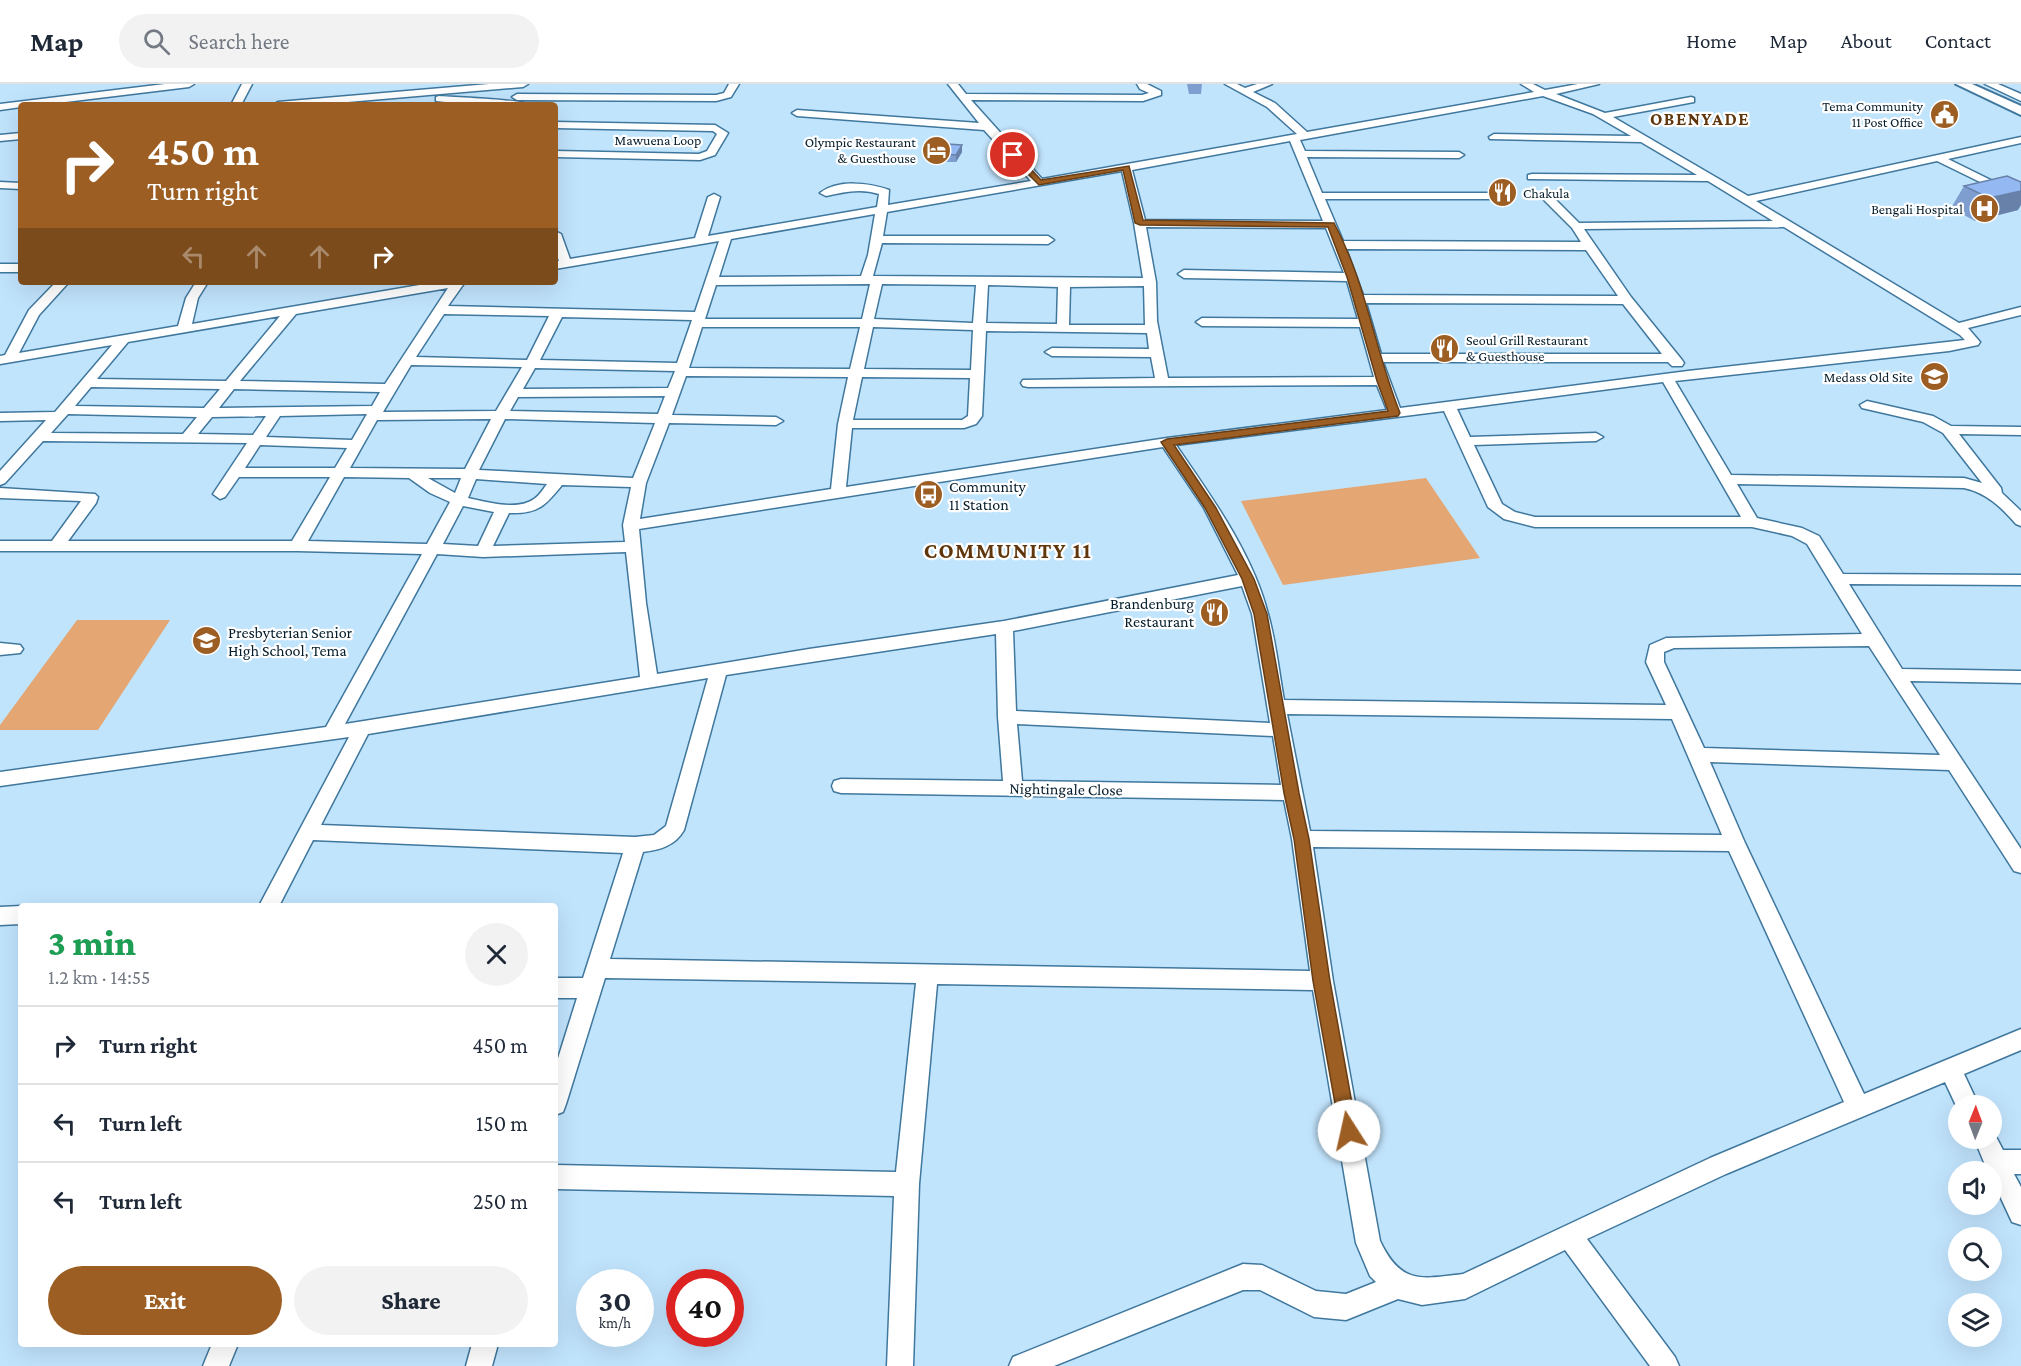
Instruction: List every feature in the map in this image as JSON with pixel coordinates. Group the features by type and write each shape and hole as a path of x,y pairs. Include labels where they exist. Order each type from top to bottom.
{"main road":[{"path":"1962,84 2021,111"}],"street":[{"path":"40,102 189,84"},
{"path":"238,102 247,84"},
{"path":"386,96 391,84"},
{"path":"314,102 520,84 517,101 716,98 728,95 734,84"},
{"path":"953,84 987,127 1039,183"},
{"path":"964,97 1143,98 1158,93 1143,87 1142,84"},
{"path":"1230,84 1271,105 1299,137 1301,154 1352,277 1382,381 1395,413"},
{"path":"1245,91 1267,84"},
{"path":"631,525 1167,442 1688,375 1973,342 1957,327 1712,178 1586,107 1543,94 1526,84"},
{"path":"560,264 1039,183 1594,84"},
{"path":"1990,84 2021,98"},
{"path":"2016,84 2021,87"},
{"path":"108,102 119,92"},
{"path":"420,93 434,98 465,102"},
{"path":"1603,116 1691,100"},
{"path":"0,107 18,105"},
{"path":"797,113 987,127"},
{"name":"Mawuena Loop","path":"558,125 715,128 723,133 711,153 700,157 558,154"},
{"path":"0,138 18,136"},
{"path":"1494,137 1643,139"},
{"path":"1748,199 2021,140"},
{"path":"1301,154 1459,155"},
{"path":"1940,159 2021,200"},
{"path":"1126,167 1140,223 1150,282 1152,329 1162,382"},
{"path":"1532,177 1712,178"},
{"path":"0,185 18,186"},
{"path":"825,193 842,189 872,187 885,192 876,239 867,323 845,424 838,493"},
{"path":"1320,196 1497,196"},
{"path":"700,241 714,197"},
{"path":"1549,199 1576,226 1627,300 1688,375"},
{"path":"1140,223 1331,225"},
{"path":"1576,226 1786,224"},
{"path":"650,683 631,525 639,483 682,370 726,237"},
{"path":"876,239 1048,240"},
{"path":"1338,245 1591,246"},
{"path":"0,268 18,268"},
{"path":"1184,274 1352,277"},
{"path":"713,281 871,280 1064,284 1150,282"},
{"path":"845,424 964,424 971,421 975,416 982,281"},
{"path":"1063,327 1064,284"},
{"path":"5,359 33,313 60,285"},
{"path":"184,329 192,298 200,285"},
{"path":"5,359 441,285"},
{"path":"297,546 389,388 456,285"},
{"path":"1359,299 1627,300"},
{"path":"440,310 698,320 1152,329"},
{"path":"187,438 228,385 291,311"},
{"path":"1957,327 2019,313"},
{"path":"333,730 433,549 459,500 481,449 531,364 556,314"},
{"path":"1202,322 1365,323"},
{"path":"0,480 89,383 124,339"},
{"path":"1052,352 1158,353"},
{"path":"1376,358 1672,358"},
{"path":"407,362 682,370 977,374"},
{"path":"1667,378 1752,522"},
{"path":"1028,383 1382,381"},
{"path":"89,383 389,388"},
{"path":"292,411 308,386"},
{"path":"514,393 673,392"},
{"path":"1867,405 1928,419 1948,430 2010,504 2021,521"},
{"path":"1449,406 1496,507 1514,518 1535,522 1752,522 1797,532 1813,540 1874,640 2021,865"},
{"path":"220,494 276,411"},
{"path":"0,417 61,413 292,411 776,422"},
{"path":"1948,430 2021,431"},
{"path":"1465,441 1596,436"},
{"path":"40,437 187,438 358,444"},
{"path":"1167,442 1211,508 1248,579 1260,614 1302,839 1322,981 1368,1243 1378,1267 1398,1287"},
{"path":"235,472 471,474 639,483"},
{"path":"414,475 433,489 459,500 504,508 527,507 540,502 558,480"},
{"path":"1725,479 1964,483 1990,489 2010,504"},
{"path":"0,493 90,497 56,546"},
{"path":"483,552 504,508"},
{"path":"0,546 297,546 483,552 632,547"},
{"path":"0,779 333,730 363,728 718,672 809,655 1004,627 1248,579"},
{"path":"1838,579 2021,580"},
{"path":"1004,627 1007,717 1013,788"},
{"path":"1858,1108 1735,843 1655,662 1656,649 1672,642 1874,640"},
{"path":"308,832 635,845 659,842 674,830 718,672"},
{"path":"1899,675 2021,677"},
{"path":"1278,707 1678,712"},
{"path":"1007,717 1281,730"},
{"path":"271,903 363,728"},
{"path":"1698,755 1955,763"},
{"name":"Nightingale Close","path":"841,786 1292,793"},
{"path":"1302,839 1735,843"},
{"path":"558,1094 635,845"},
{"path":"0,916 18,915"},
{"path":"558,987 594,978 927,975 1322,981"},
{"path":"900,1366 906,1184 927,975"},
{"path":"1022,1366 1243,1277 1262,1278 1314,1304 1346,1306 1398,1287 1422,1292 1465,1286 1718,1166 2021,1039"},
{"path":"1950,1069 1963,1095"},
{"path":"2002,1162 2021,1162"},
{"path":"2002,1174 2021,1213"},
{"path":"558,1177 906,1184"},
{"path":"1569,1235 1666,1366"},
{"path":"216,1366 224,1347"},
{"path":"479,1366 484,1347"}],"shaded area":[{"path":"1426,478 1480,558 1283,585 1241,501"},
{"path":"77,620 170,620 98,730 0,730 0,725"}],"building":[{"path":"947,144 962,145 956,155 943,154"},
{"path":"2007,176 2021,182 2021,191 1989,198 1964,186"}],"place":[{"name":"Tema Community 11 Post Office","path":"1944,114"},
{"name":"Olympic Restaurant & Guesthouse","path":"937,150"},
{"name":"Chakula","path":"1502,193"},
{"name":"Bengali Hospital","path":"1984,209"},
{"name":"Seoul Grill Restaurant & Guesthouse","path":"1445,348"},
{"name":"Medass Old Site","path":"1934,377"},
{"name":"Community 11 Station","path":"928,495"},
{"name":"Brandenburg Restaurant","path":"1215,612"},
{"name":"Presbyterian Senior High School, Tema","path":"207,641"}],"district":[{"name":"OBENYADE","path":"1700,119"},
{"name":"COMMUNITY 11","path":"1008,550"}],"route":[{"path":"1013,155 1039,183 1126,167 1140,223 1331,225 1352,277 1382,381 1395,413 1167,442 1211,508 1248,579 1260,614 1302,839 1322,981 1349,1131"}]}
